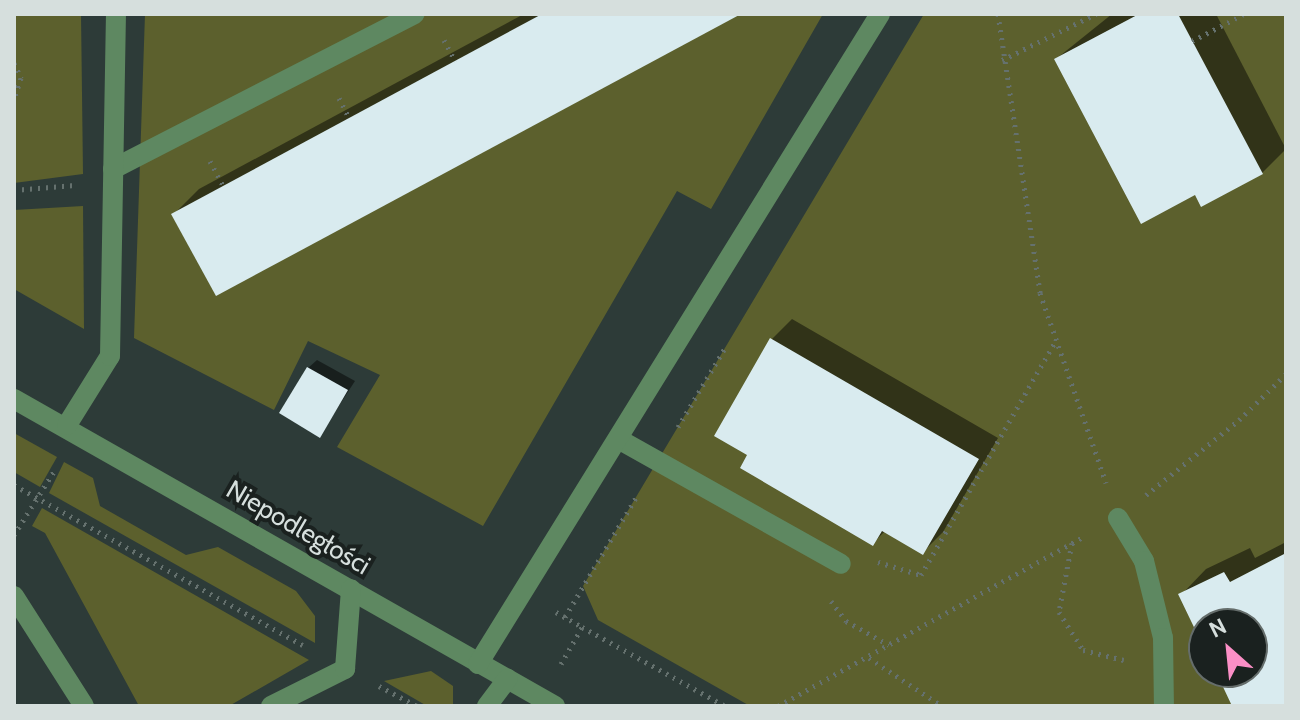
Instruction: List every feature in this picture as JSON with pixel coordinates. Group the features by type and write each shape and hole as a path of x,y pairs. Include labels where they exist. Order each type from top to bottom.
{"street":[{"path":"67,425 110,356 116,14"},
{"path":"112,175 414,14"},
{"path":"478,664 620,440 880,14"},
{"name":"Niepodległości","path":"14,399 67,425 548,702"},
{"path":"620,440 841,564"},
{"path":"1118,518 1144,561 1163,638 1164,706"},
{"path":"271,706 345,669 351,589"},
{"path":"14,596 84,706"},
{"path":"487,706 507,679"}],"path":[{"path":"998,14 1002,60 1040,293 1118,518"},
{"path":"1002,60 1096,14"},
{"path":"1192,41 1244,14"},
{"path":"14,63 21,78 14,100"},
{"path":"14,190 112,175"},
{"path":"889,646 846,621 829,600 841,564 867,558 921,575 1056,340"},
{"path":"778,706 1118,518 1239,420 1286,374"},
{"path":"14,535 60,461"},
{"path":"14,485 417,706"},
{"path":"1072,543 1059,612 1083,650 1123,661 1163,638"},
{"path":"556,612 725,706"},
{"path":"548,702 582,627"},
{"path":"868,658 942,706"}],"green space":[{"path":"14,14 81,14 83,174 14,183"},
{"path":"145,14 823,14 711,209 677,191 483,526 337,447 380,375 308,341 274,410 134,338"},
{"path":"924,14 1286,14 1286,706 750,706 598,620 583,586"},
{"path":"83,206 84,329 14,289 14,210"},
{"path":"14,433 57,457 40,487 14,472"},
{"path":"64,462 93,478 100,506 186,555 218,547 296,591 315,616 315,643 49,493"},
{"path":"42,508 309,660 229,706 139,706 45,533 32,526"},
{"path":"431,671 453,686 453,706 427,706 384,681"}],"building":[{"path":"542,14 741,14 216,296 171,214"},
{"path":"1139,14 1178,14 1263,174 1201,207 1195,195 1141,224 1054,59"},
{"path":"770,338 979,459 923,555 882,531 873,546 740,468 747,455 714,436"},
{"path":"307,367 348,390 320,438 279,413"},
{"path":"1286,553 1286,706 1232,706 1224,688 1268,688 1268,608 1188,608 1188,615 1178,594 1224,572 1230,582"}]}
